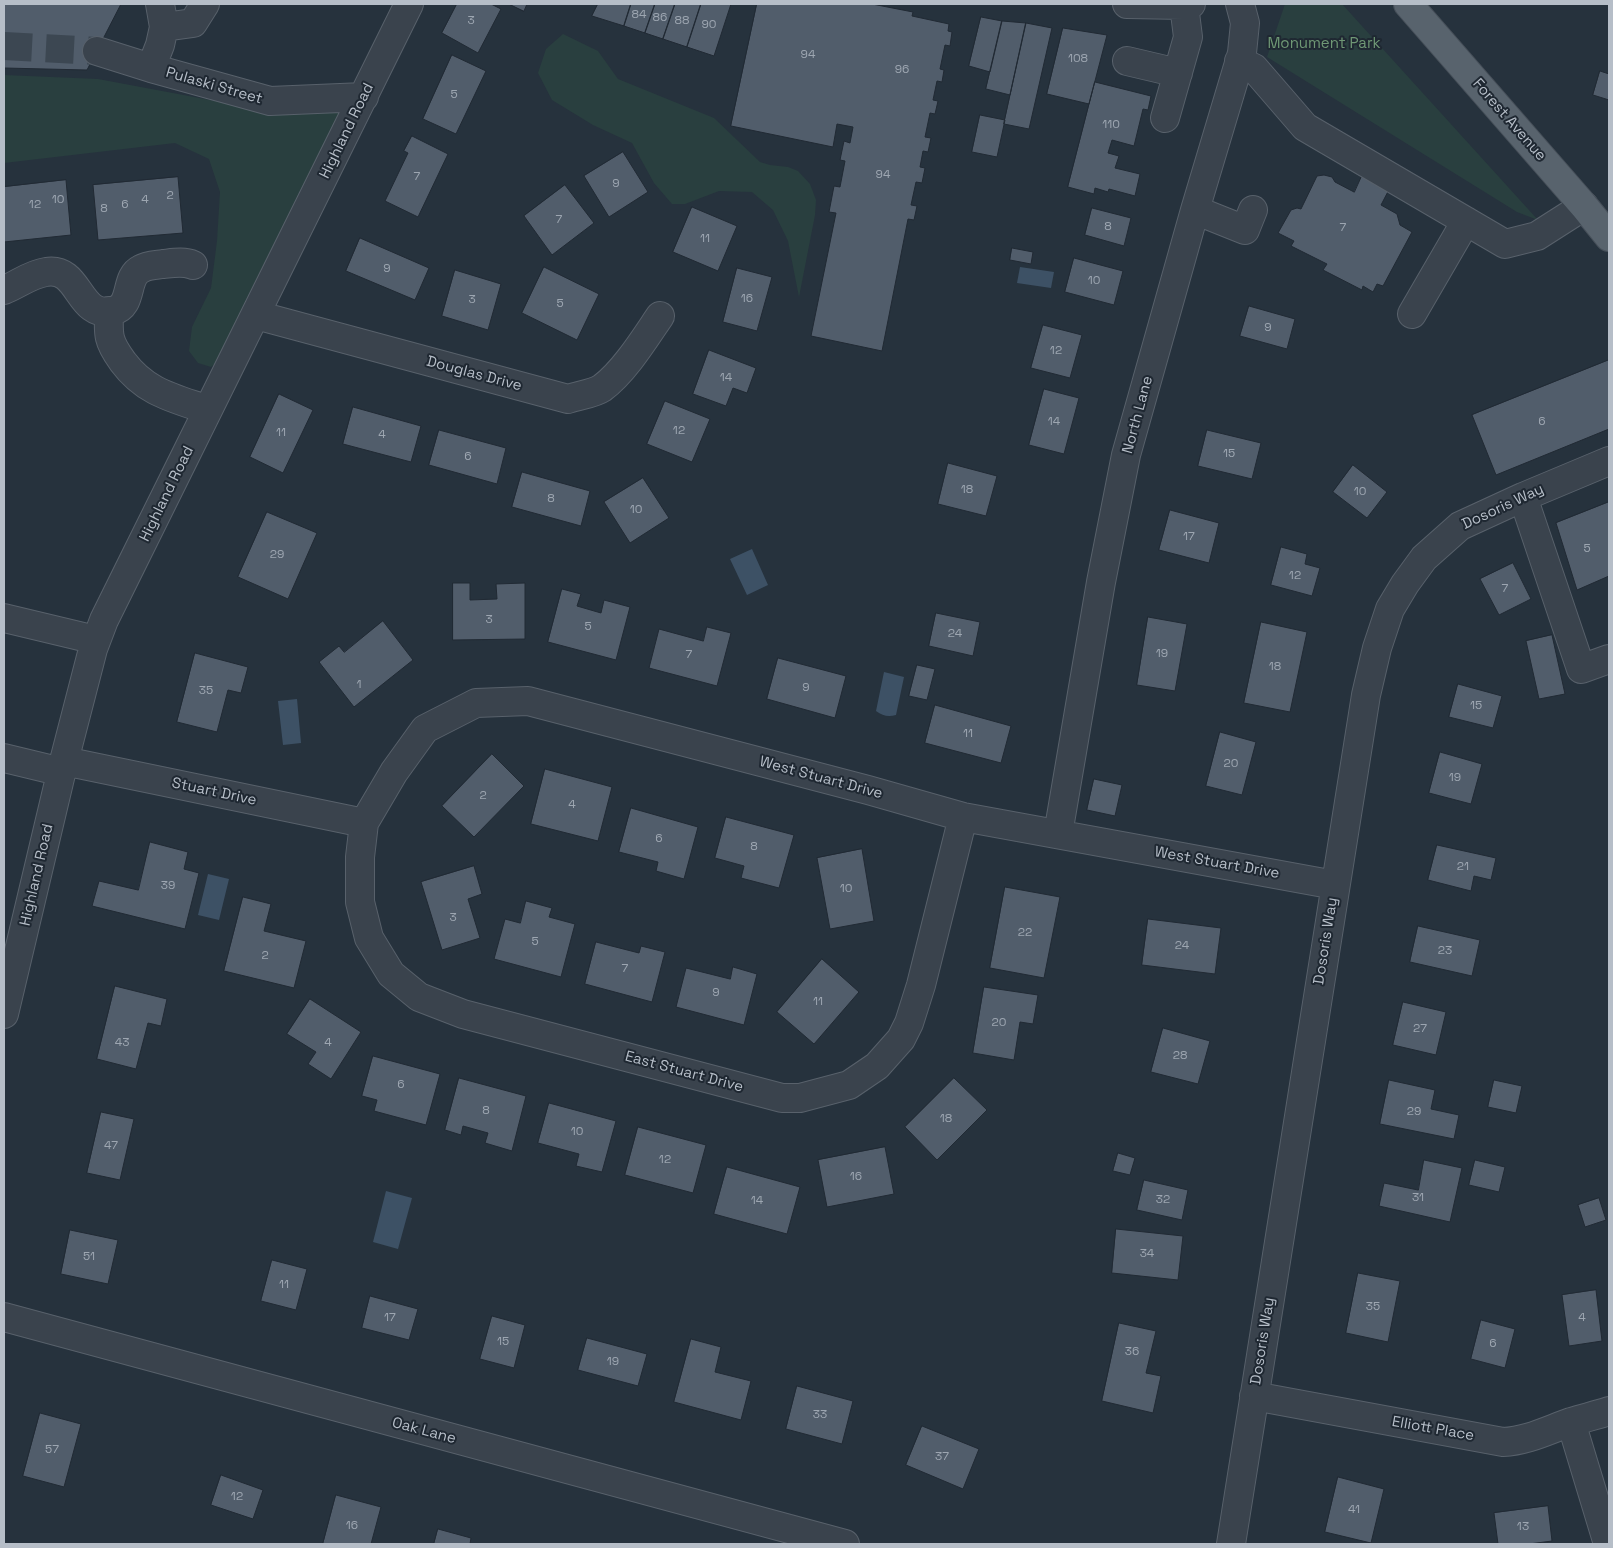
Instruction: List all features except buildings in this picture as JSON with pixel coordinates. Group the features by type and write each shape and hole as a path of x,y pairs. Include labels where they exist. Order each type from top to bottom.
{"main road":[{"name":"Forest Avenue","path":"1408,4 1609,237"}],"street":[{"path":"151,68 160,45 162,15 193,23 205,4"},
{"name":"Highland Road","path":"4,1014 63,767 96,640 104,620 409,4"},
{"path":"1127,4 1187,4 1188,37 1165,118"},
{"name":"North Lane","path":"1058,834 1101,582 1126,455 1195,210 1242,53 1245,23 1240,4"},
{"name":"Pulaski Street","path":"97,51 270,101 364,97"},
{"path":"1127,60 1178,73"},
{"path":"1239,61 1254,68 1306,127 1505,244 1537,236 1584,206"},
{"path":"1195,210 1245,230 1252,210"},
{"path":"1412,314 1466,221"},
{"path":"4,290 42,273 57,272 73,282 88,305 101,311 114,311 126,301 131,280 139,269 174,263 193,265"},
{"path":"109,311 110,338 117,354 133,375 145,385 208,410"},
{"name":"Douglas Drive","path":"256,315 568,399 600,389 616,375 660,316"},
{"name":"Dosoris Way","path":"1231,1544 1366,696 1377,648 1390,609 1424,558 1460,526 1609,461"},
{"path":"1523,497 1581,669 1609,659"},
{"path":"4,618 96,640"},
{"name":"West Stuart Drive","path":"364,823 394,772 425,729 476,703 528,701 868,790 963,817 1335,885"},
{"name":"Stuart Drive","path":"4,758 63,767 364,823"},
{"name":"East Stuart Drive","path":"364,823 360,857 360,902 369,938 391,974 419,997 473,1017 782,1098 800,1098 849,1085 877,1066 900,1039 910,1023 963,817"},
{"name":"Oak Lane","path":"4,1317 844,1544"},
{"name":"Elliott Place","path":"1254,1396 1503,1442 1512,1442 1537,1435 1571,1422 1609,1411"},
{"path":"1571,1422 1608,1544"}],"green space":[{"name":"Monument Park","path":"1285,4 1342,4 1538,220 1517,212 1267,57"},
{"path":"563,34 598,51 618,79 714,118 760,162 788,167 798,171 810,184 816,200 815,215 799,297 788,241 773,210 752,192 719,191 685,204 672,204 654,183 632,143 593,125 552,100 538,73 546,49"},
{"path":"4,75 98,79 290,115 364,97 224,357 211,367 198,363 189,351 192,327 211,288 217,241 220,192 209,159 175,143 4,163"}],"water":[{"path":"1020,267 1054,272 1051,288 1017,283"},
{"path":"752,549 768,585 747,595 730,559"},
{"path":"884,672 904,677 896,715 886,716 876,711"},
{"path":"297,699 301,743 283,745 278,701"},
{"path":"208,874 229,879 219,920 198,915"},
{"path":"386,1191 412,1198 398,1249 373,1242"}],"tunnel":[{"path":"4,46 97,51"}]}
